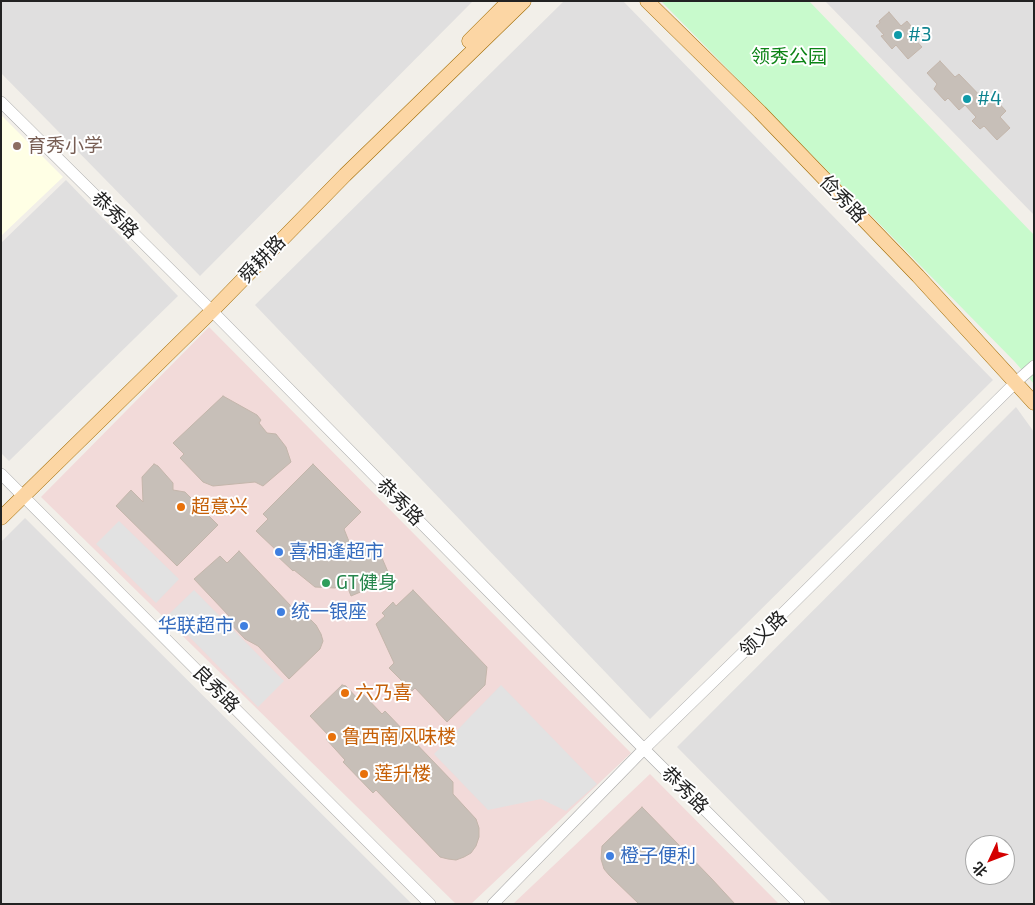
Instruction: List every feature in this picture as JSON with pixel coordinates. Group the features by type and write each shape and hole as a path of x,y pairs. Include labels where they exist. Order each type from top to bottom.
{"main road":[{"name":"舜耕路","path":"209,308 510,1"},
{"name":"舜耕路","path":"1,518 20,492 524,1"},
{"name":"俭秀路","path":"646,1 760,112 918,276 1034,403"},
{"name":"舜耕路","path":"1,504 20,492"}],"street":[{"name":"恭秀路","path":"1,102 209,308 644,750 799,904"},
{"name":"领义路","path":"493,904 644,750 1034,366"},
{"name":"良秀路","path":"1,474 430,904"}],"shaded area":[{"path":"1,1 473,1 200,276 1,73"},
{"path":"564,1 623,1 993,380 650,719 255,305"},
{"path":"825,1 1034,1 1034,215"},
{"name":"育秀小学","path":"1,115 63,177 1,236"},
{"path":"66,180 178,296 9,461 1,453 1,243"},
{"path":"209,327 631,753 471,904 456,904 41,497"},
{"path":"1016,407 1034,432 1034,904 832,904 677,747"},
{"path":"25,518 412,904 1,904 1,542"},
{"path":"119,521 179,579 156,603 96,544"},
{"path":"194,590 284,681 258,707 168,615"},
{"path":"501,685 597,784 566,811 541,799 488,810 434,754"},
{"path":"650,774 779,904 513,904"}],"green space":[{"name":"领秀公园","path":"661,1 809,1 1034,235 1034,384 1015,362"}],"building":[{"name":"#3","path":"889,12 901,26 907,21 916,32 912,36 922,47 908,59 896,45 892,49 881,36 884,35 876,26"},
{"name":"#4","path":"940,61 955,77 959,74 988,104 994,98 1006,111 1000,117 1010,128 997,140 984,126 980,129 972,121 976,117 965,105 959,110 948,98 945,101 934,89 937,84 927,73"},
{"path":"223,396 257,415 261,420 259,423 267,433 276,434 286,447 291,462 263,486 255,482 213,486 203,482 180,458 184,454 173,443"},
{"path":"154,464 173,483 173,490 185,492 218,525 177,566 116,506 131,490 143,502 142,477"},
{"path":"313,464 361,512 344,529 354,554 376,544 391,579 351,596 346,583 335,588 315,587 293,571 274,553 276,550 256,531 268,519 263,514"},
{"path":"239,551 290,605 294,617 310,619 321,634 323,641 320,649 289,679 258,646 245,639 226,619 229,616 194,579 220,556 227,563"},
{"path":"413,590 487,667 485,685 447,722 415,688 412,691 389,668 394,663 376,624 385,616 382,613 393,602 396,606"},
{"path":"342,685 346,686 357,698 362,693 382,714 385,711 453,782 453,794 476,819 479,828 479,837 471,853 456,860 440,857 376,790 373,793 343,762 345,760 326,739 329,736 310,716"},
{"path":"642,807 735,904 639,904 609,875 604,869 601,859 602,846"}],"place":[{"name":"#3","path":"898,35"},
{"name":"#4","path":"967,99"},
{"name":"育秀小学","path":"17,146"},
{"name":"超意兴","path":"181,507"},
{"name":"喜相逢超市","path":"279,552"},
{"name":"GT健身","path":"326,583"},
{"name":"统一银座","path":"281,612"},
{"name":"华联超市","path":"244,626"},
{"name":"六乃喜","path":"345,693"},
{"name":"鲁西南风味楼","path":"332,737"},
{"name":"莲升楼","path":"364,774"},
{"name":"橙子便利","path":"610,856"}]}
